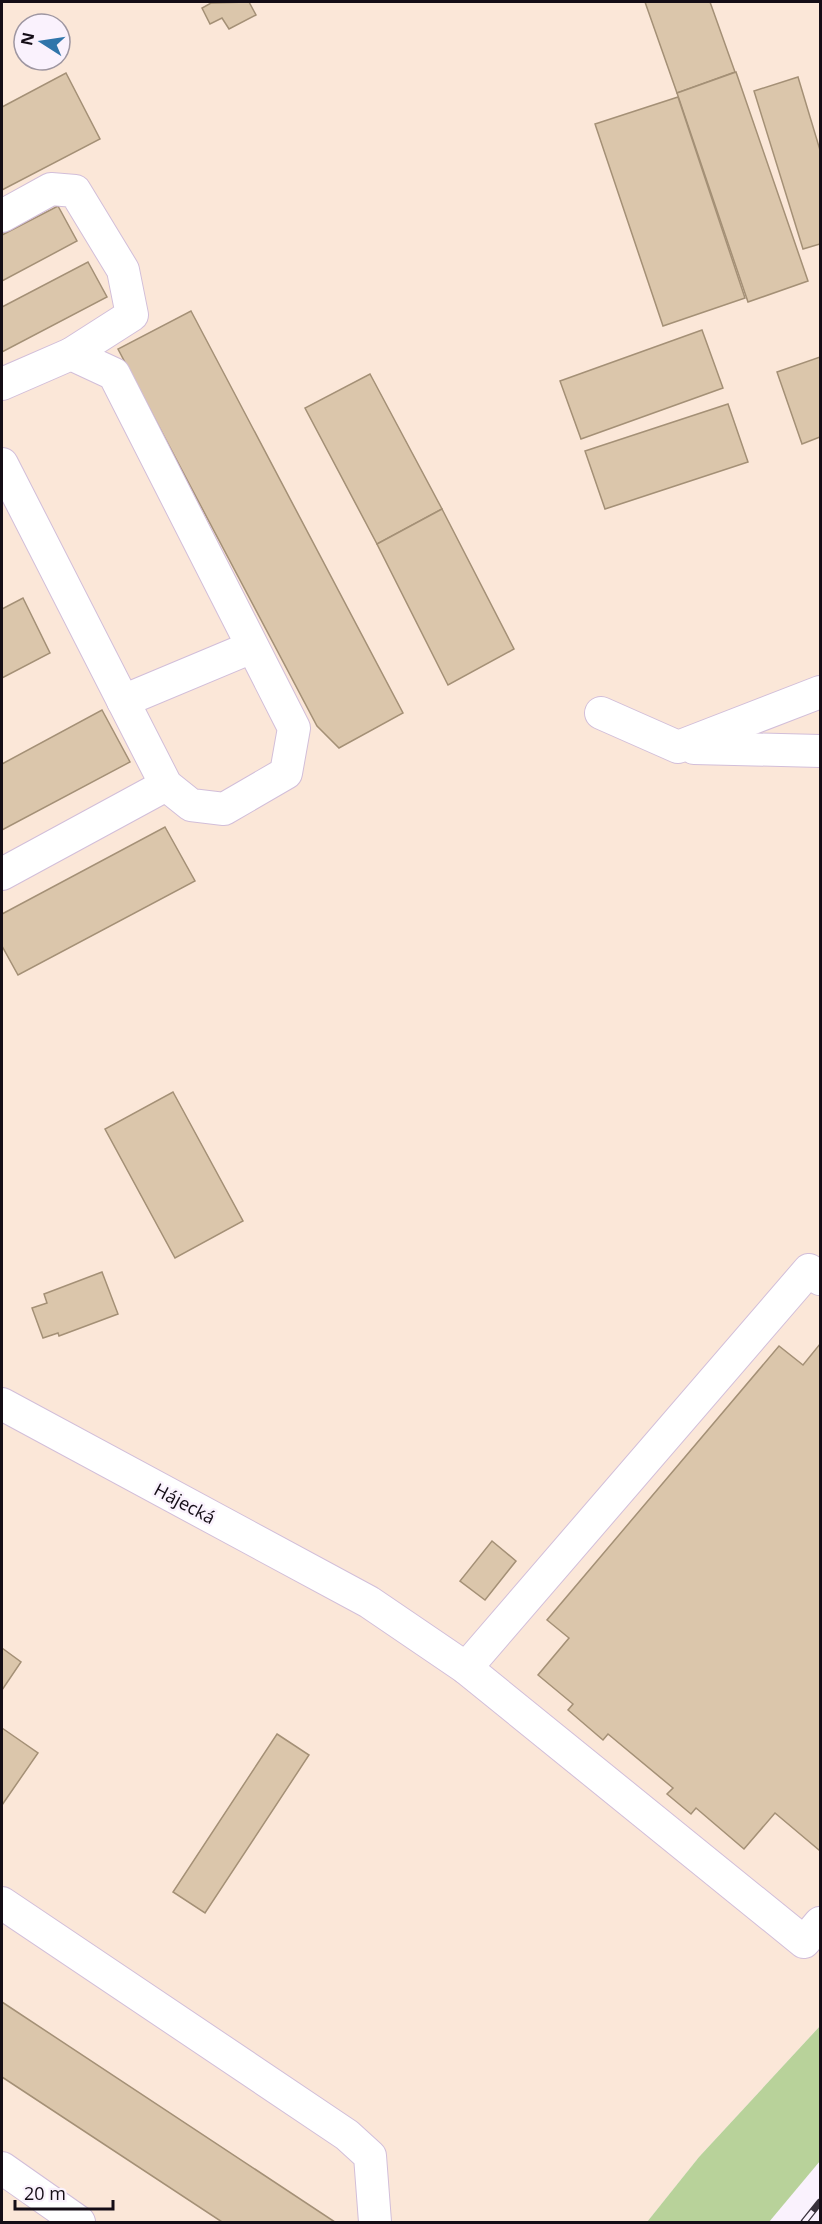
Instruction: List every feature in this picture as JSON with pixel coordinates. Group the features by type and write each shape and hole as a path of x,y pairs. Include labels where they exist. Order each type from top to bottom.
{"street":[{"path":"2,216 51,189 75,191 123,270 132,315 71,354 2,384"},
{"path":"2,464 166,785 191,804 224,809 286,773 294,728 114,374 71,354"},
{"path":"123,701 252,647"},
{"path":"678,747 820,692"},
{"path":"601,713 678,747 820,751"},
{"path":"2,873 166,785"},
{"path":"466,1668 809,1270 820,1280"},
{"name":"Hájecká","path":"2,1404 369,1602 466,1668 804,1942 820,1923"},
{"path":"2,1904 347,2135 370,2156 375,2223"},
{"path":"2,2168 79,2223"}],"shaded area":[{"path":"2,2 820,2 820,2026 699,2157 647,2222 2,2222"}],"green space":[{"path":"820,2026 820,2161 769,2222 647,2222 699,2157"}],"building":[{"path":"249,2 256,15 229,29 222,18 210,24 202,8 211,3"},
{"path":"645,2 710,2 735,72 677,93"},
{"path":"736,72 808,281 748,302 677,93"},
{"path":"66,73 100,139 2,190 2,107"},
{"path":"798,77 820,150 820,244 803,249 754,91"},
{"path":"678,97 745,298 663,326 595,124"},
{"path":"58,206 77,241 2,281 2,235"},
{"path":"88,262 107,297 2,352 2,307"},
{"path":"191,311 403,713 339,748 317,726 118,349"},
{"path":"702,330 723,388 581,439 560,381"},
{"path":"820,357 820,437 802,444 777,372"},
{"path":"370,374 442,509 377,544 305,408"},
{"path":"728,404 748,462 605,509 585,451"},
{"path":"442,509 514,649 448,685 377,544"},
{"path":"23,598 50,653 2,678 2,609"},
{"path":"102,710 130,762 2,830 2,764"},
{"path":"165,827 195,881 18,975 2,946 2,914"},
{"path":"173,1092 243,1221 175,1258 105,1129"},
{"path":"102,1272 118,1314 59,1336 58,1333 43,1338 32,1308 47,1303 44,1294"},
{"path":"820,1344 820,1849 775,1813 744,1849 696,1808 691,1814 667,1794 673,1788 608,1734 603,1740 568,1710 573,1704 538,1675 569,1638 547,1620 779,1346 803,1365"},
{"path":"492,1541 516,1561 485,1600 460,1581"},
{"path":"2,1648 21,1662 2,1690"},
{"path":"2,1728 38,1753 2,1805"},
{"path":"277,1734 309,1755 205,1913 173,1892"},
{"path":"2,2002 335,2222 222,2222 2,2077"}],"railway":[{"path":"804,2222 820,2202"}]}
